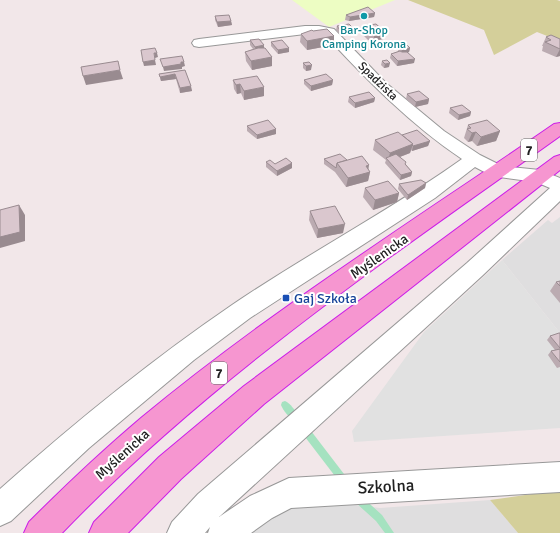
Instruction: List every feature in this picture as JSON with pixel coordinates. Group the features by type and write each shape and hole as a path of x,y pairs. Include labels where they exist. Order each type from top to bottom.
{"highway":[{"name":"Myślenicka","path":"40,533 133,444 212,378 304,309 560,128"},
{"name":"7","path":"105,533 170,468 254,395 555,178"}],"street":[{"name":"Spadzista","path":"199,44 305,30 329,32 381,86 438,136 474,159 498,172"},
{"path":"0,510 79,438 185,352 242,311 428,193 474,159"},
{"path":"498,172 555,178"},
{"path":"183,533 209,505 486,259 555,178"},
{"name":"Szkolna","path":"224,533 261,507 289,493 560,477"}],"shaded area":[{"path":"408,0 557,0 560,1 560,41 537,32 494,55 484,30"},
{"path":"560,217 560,333 502,260 548,220 552,223"},
{"path":"502,260 560,333 560,428 354,442 352,431 424,332"},
{"path":"560,490 560,533 518,533 490,500"},
{"path":"316,500 380,508 490,500 518,533 240,533 272,510"}],"green space":[{"path":"292,0 395,0 329,27"}],"building":[{"path":"368,7 375,13 350,17 346,15"},
{"path":"229,15 231,21 217,22 215,16"},
{"path":"349,24 353,28 340,30 337,26"},
{"path":"376,24 384,31 375,33 369,31 363,26"},
{"path":"327,29 334,36 307,41 301,34 312,30"},
{"path":"551,35 560,39 560,49 545,42 551,40 546,37"},
{"path":"259,39 264,45 255,47 250,40"},
{"path":"282,40 289,48 278,50 271,42"},
{"path":"407,45 410,48 402,49 399,46"},
{"path":"155,48 157,53 154,53 155,60 143,62 141,50"},
{"path":"258,48 265,48 272,57 251,61 245,52"},
{"path":"400,51 407,52 415,59 398,61 391,54"},
{"path":"182,56 184,62 181,62 181,64 163,67 160,59"},
{"path":"387,60 390,63 385,64 382,61"},
{"path":"118,61 120,70 83,76 81,67"},
{"path":"309,62 312,65 306,66 303,63"},
{"path":"185,70 191,86 180,88 175,74 160,77 159,74"},
{"path":"326,74 333,80 311,86 304,80"},
{"path":"257,76 264,87 244,91 240,84 236,85 233,80"},
{"path":"419,91 429,99 416,102 407,94"},
{"path":"369,92 375,98 355,103 349,97"},
{"path":"462,105 471,112 459,115 450,108"},
{"path":"268,120 276,129 257,135 247,126"},
{"path":"487,120 500,131 481,137 476,132 472,133 467,129 471,128 468,125"},
{"path":"417,130 430,141 413,146 413,144 402,135"},
{"path":"398,132 413,144 390,153 375,140"},
{"path":"340,154 347,160 337,163 336,168 324,159"},
{"path":"396,154 406,162 405,164 412,172 401,175 386,158"},
{"path":"362,156 369,165 366,166 370,172 348,178 337,163"},
{"path":"286,158 292,163 277,171 266,162 270,160 275,164"},
{"path":"421,180 426,183 408,195 399,184"},
{"path":"388,181 399,193 375,200 365,188"},
{"path":"19,205 20,232 0,237 0,210"},
{"path":"335,206 345,224 318,229 310,211"},
{"path":"560,333 560,348 550,336"},
{"path":"560,349 560,362 551,351"}],"waterway":[{"path":"285,405 294,416"},
{"path":"305,430 341,477"},
{"path":"358,499 379,518 390,533"}],"place":[{"name":"Bar-Shop Camping Korona","path":"364,16"},
{"name":"Gaj Szkoła","path":"286,298"}]}
